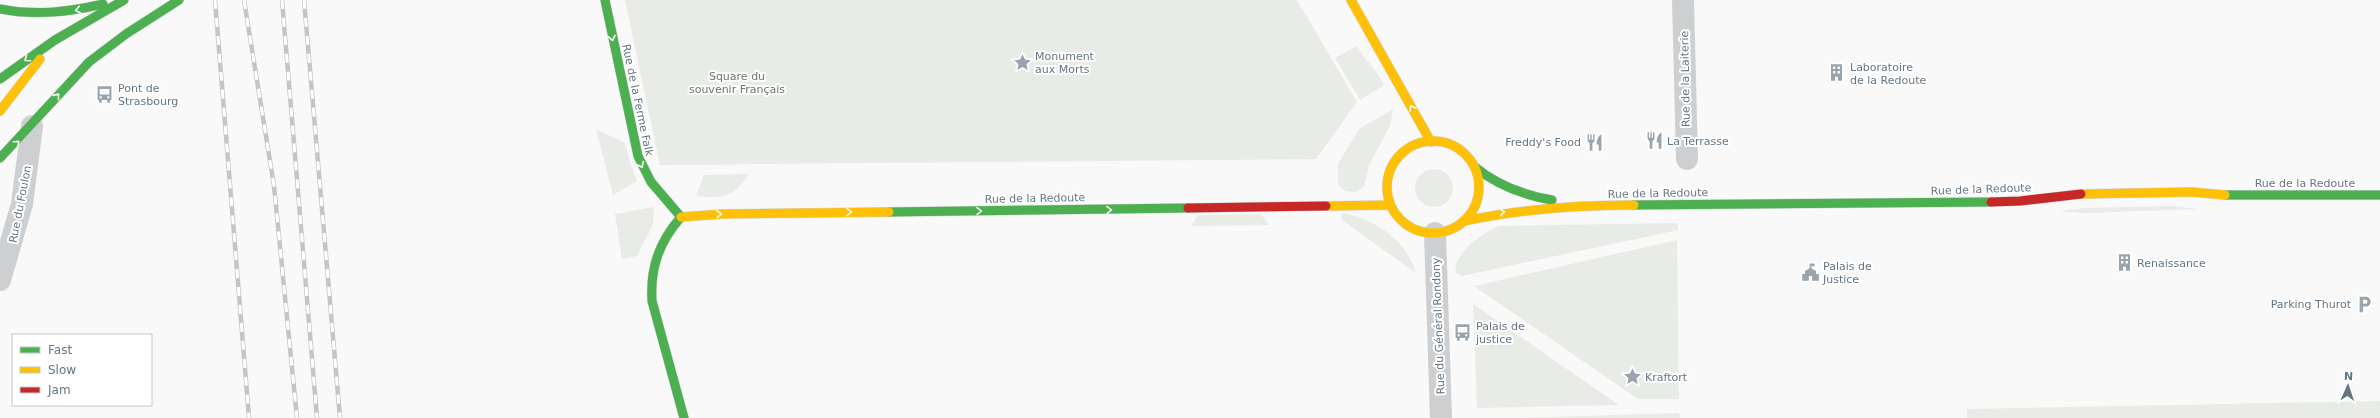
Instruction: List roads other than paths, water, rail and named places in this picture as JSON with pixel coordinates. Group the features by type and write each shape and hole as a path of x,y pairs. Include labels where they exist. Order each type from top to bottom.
{"main road":[{"path":"0,9 21,13 53,14 69,12 116,0"},
{"path":"0,79 55,40 124,0"},
{"path":"0,158 32,126 78,72 133,29 180,0"},
{"name":"Rue de la Ferme Falk","path":"605,0 638,156 651,182 680,217"},
{"path":"1351,0 1431,142"},
{"path":"0,111 55,40"},
{"path":"1431,142 1451,145 1466,156 1474,167 1479,187 1476,202 1464,221 1448,231 1435,233 1422,232 1410,227 1400,219 1390,205 1388,179 1396,160 1412,147 1431,142"},
{"name":"Rue de la Redoute","path":"1474,167 1494,182 1513,191 1529,196 1583,206"},
{"name":"Rue de la Redoute","path":"1464,221 1513,211 1583,206 2020,201 2075,194 2145,192 2192,192 2241,196 2380,194"},
{"name":"Rue de la Redoute","path":"680,217 723,214 1390,205"},
{"path":"680,217 669,229 658,245 650,280 652,300 684,418"}],"street":[{"name":"Rue de la Laiterie","path":"1683,0 1686,159"},
{"name":"Rue du Foulon","path":"0,280 22,204 32,126"},
{"name":"Rue du Général Rondony","path":"1435,233 1441,418"}],"railway":[{"path":"215,0 249,418"},
{"path":"244,0 274,186 297,418"},
{"path":"282,0 317,418"},
{"path":"304,0 340,418"}],"place":[{"name":"Monument aux Morts","path":"1022,62"},
{"name":"Laboratoire de la Redoute","path":"1837,73"},
{"name":"Pont de Strasbourg","path":"105,94"},
{"name":"La Terrasse","path":"1654,141"},
{"name":"Freddy's Food","path":"1594,142"},
{"name":"Renaissance","path":"2124,263"},
{"name":"Palais de Justice","path":"1810,272"},
{"name":"Parking Thurot","path":"2364,304"},
{"name":"Palais de justice","path":"1463,332"},
{"name":"Kraftort","path":"1632,377"}],"park label":[{"name":"Square du souvenir Français","path":"737,82"}]}
